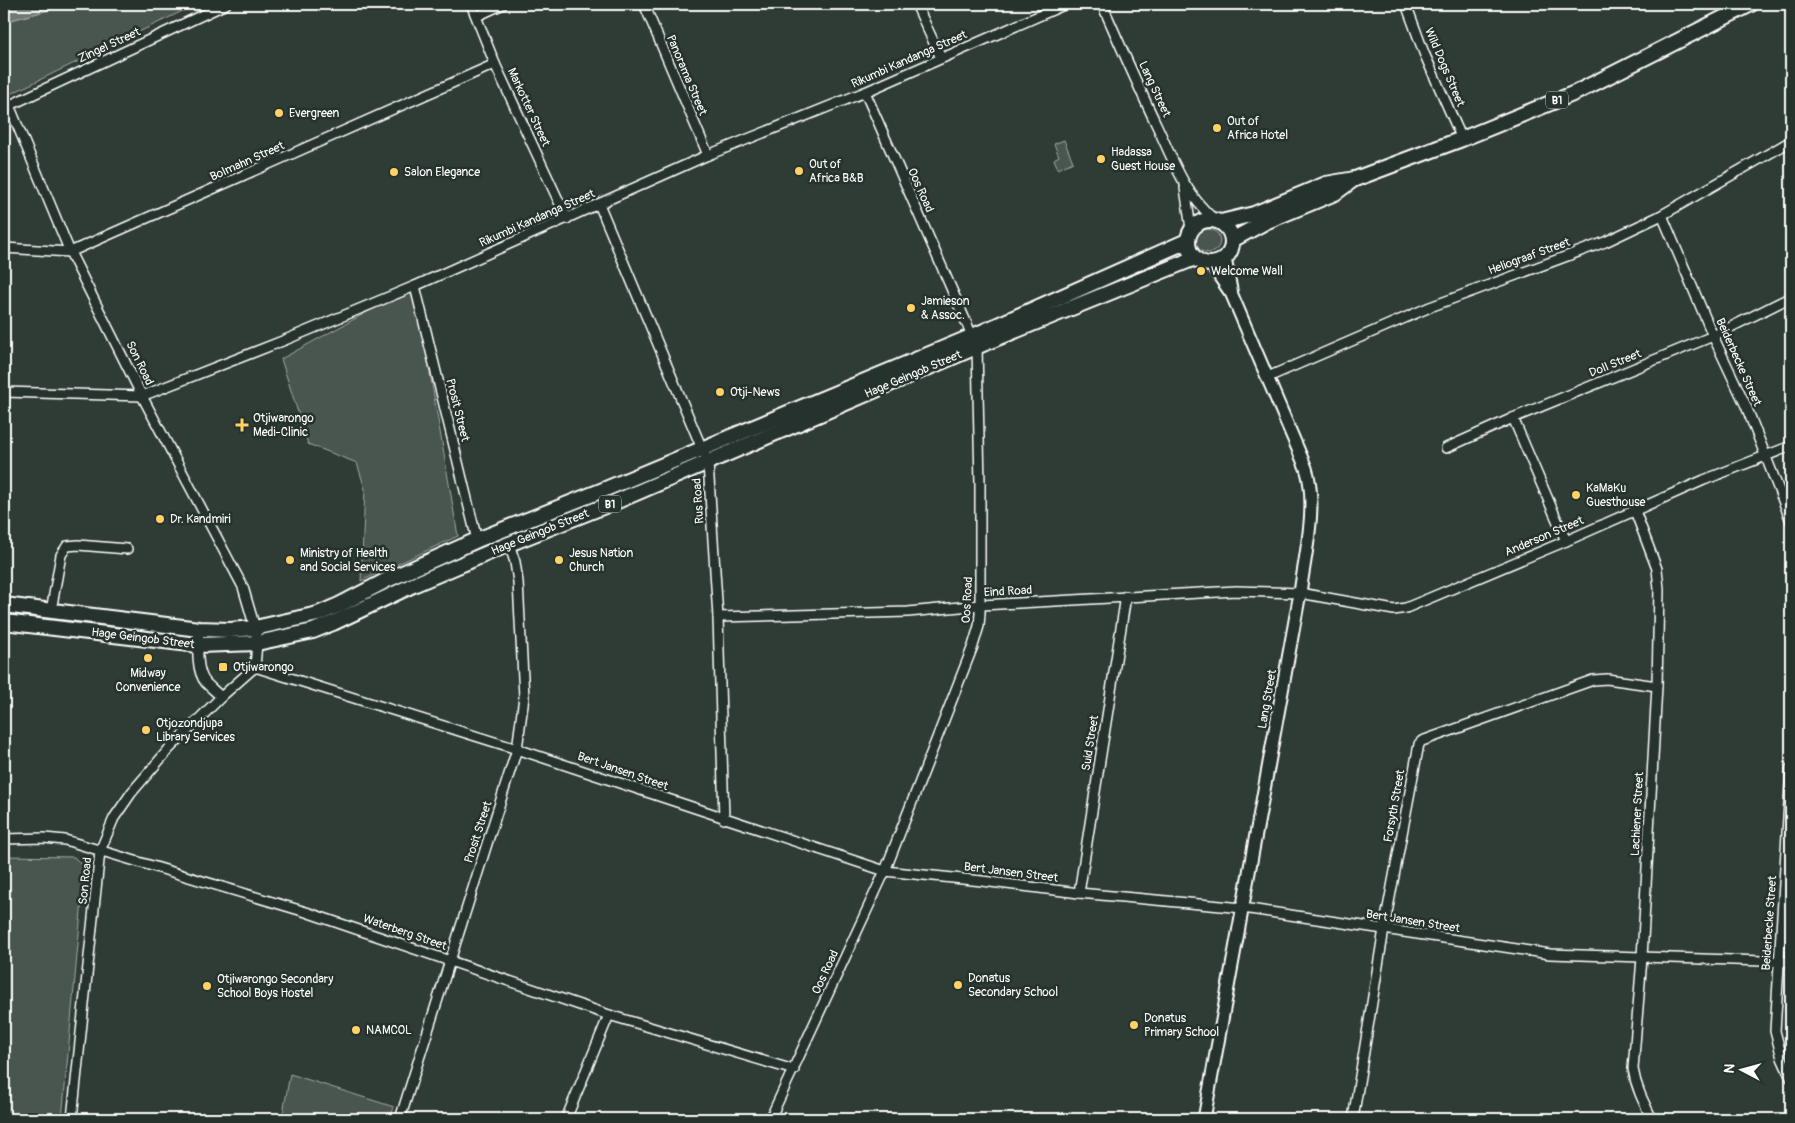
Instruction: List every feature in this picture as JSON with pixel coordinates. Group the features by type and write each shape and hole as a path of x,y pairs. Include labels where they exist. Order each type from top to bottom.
{"highway":[{"name":"B1","path":"1218,221 1249,216 1326,184 1355,179 1462,139 1575,93 1751,4"},
{"name":"B1","path":"1232,240 1265,222 1335,193 1355,179"},
{"name":"Hage Geingob Street","path":"4,622 218,646 257,643 284,638 333,623 413,585 509,544 708,463 975,341 1189,235 1201,221 1218,221"},
{"path":"1189,235 1189,250 1195,258 1205,264 1216,263 1225,258 1232,247 1230,233 1218,221"},
{"name":"Hage Geingob Street","path":"4,605 199,629 230,630 256,628 318,614 387,580 477,540 604,490 702,448 975,341 1069,308 1195,258"},
{"path":"150,639 152,623"}],"street":[{"name":"Zingel Street","path":"7,107 226,4"},
{"name":"Markotter Street","path":"471,4 495,64 567,219"},
{"path":"477,16 504,4"},
{"name":"Panorama Street","path":"644,4 708,155"},
{"path":"916,4 941,58"},
{"name":"Rikumbi Kandanga Street","path":"4,392 142,396 285,340 415,286 708,155 865,92 1066,4"},
{"name":"Lang Street","path":"1102,4 1184,185 1204,211 1218,221"},
{"name":"Wild Dogs Street","path":"1406,4 1424,53 1462,139"},
{"name":"Bolmahn Street","path":"4,248 70,252 495,64"},
{"name":"Oos Road","path":"770,1119 885,871 973,646 979,626 981,605 975,341 915,210 865,92"},
{"name":"Son Road","path":"7,107 70,252 142,396 242,587 256,628 257,643"},
{"name":"Heliograaf Street","path":"1268,377 1430,307 1605,242 1662,215 1791,141"},
{"name":"Lang Street","path":"1184,185 1189,235"},
{"name":"Rus Road","path":"599,204 708,463 718,617 724,819"},
{"name":"Beiderbecke Street","path":"1662,215 1713,336 1746,406 1791,521"},
{"name":"Lang Street","path":"1225,258 1232,295"},
{"name":"Lang Street","path":"1204,1119 1300,593 1311,508 1309,477 1232,295 1211,264"},
{"name":"Prosit Street","path":"415,286 477,540"},
{"name":"Doll Street","path":"1446,448 1513,418 1713,336 1791,297"},
{"path":"1513,418 1566,541"},
{"name":"Anderson Street","path":"1300,593 1394,610 1406,608 1566,541 1704,480 1791,446"},
{"name":"Lachiener Street","path":"1635,511 1657,569 1659,588 1657,686 1634,1069 1635,1083 1652,1119"},
{"name":"Prosit Street","path":"400,1119 517,749 524,696 518,582 515,562 509,544"},
{"path":"51,611 61,555 67,546 78,545 127,550"},
{"name":"Eind Road","path":"718,617 908,612 981,605 1236,591 1300,593"},
{"name":"Suid Street","path":"1079,893 1126,596"},
{"path":"199,629 198,645 201,673 206,683 221,697"},
{"path":"255,668 257,643"},
{"name":"Son Road","path":"72,1119 100,851 114,818 132,792 169,750 221,697 255,668"},
{"name":"Bert Jansen Street","path":"255,668 517,749 885,871 982,880 1079,893 1244,908 1550,954 1791,962"},
{"name":"Forsyth Street","path":"1353,1119 1384,929 1418,747 1422,741 1593,680 1607,679 1657,686"},
{"name":"Beiderbecke Street","path":"1791,768 1775,1031 1782,1058 1791,1078"},
{"name":"Waterberg Street","path":"4,839 44,838 65,840 306,912 608,1015 794,1070"},
{"path":"566,1119 608,1015"}],"shaded area":[{"path":"4,4 56,4 53,9 4,21"},
{"path":"56,4 197,4 4,97 4,21 53,9"},
{"path":"1064,140 1073,162 1058,169 1054,159 1059,156 1054,144"},
{"path":"1208,229 1216,233 1220,241 1216,249 1208,253 1200,249 1196,241 1200,233"},
{"path":"415,286 458,536 361,581 365,489 357,463 308,444 281,359"},
{"path":"4,856 74,857 85,868 62,1119 4,1119"},
{"path":"290,1074 394,1107 390,1119 282,1119"}],"place":[{"name":"Evergreen","path":"279,113"},
{"name":"Out of Africa Hotel","path":"1217,128"},
{"name":"Hadassa Guest House","path":"1101,159"},
{"name":"Out of Africa B&B","path":"799,171"},
{"name":"Salon Elegance","path":"394,172"},
{"name":"Welcome Wall","path":"1201,271"},
{"name":"Jamieson & Assoc.","path":"911,308"},
{"name":"Otji-News","path":"720,392"},
{"name":"Otjiwarongo Medi-Clinic","path":"242,425"},
{"name":"KaMaKu Guesthouse","path":"1576,495"},
{"name":"Dr. Kandmiri","path":"160,519"},
{"name":"Ministry of Health and Social Services","path":"290,560"},
{"name":"Jesus Nation Church","path":"559,560"},
{"name":"Midway Convenience","path":"148,658"},
{"name":"Otjiwarongo","path":"223,667"},
{"name":"Otjozondjupa Library Services","path":"146,730"},
{"name":"Donatus Secondary School","path":"958,985"},
{"name":"Otjiwarongo Secondary School Boys Hostel","path":"207,986"},
{"name":"Donatus Primary School","path":"1134,1025"},
{"name":"NAMCOL","path":"356,1030"}]}
